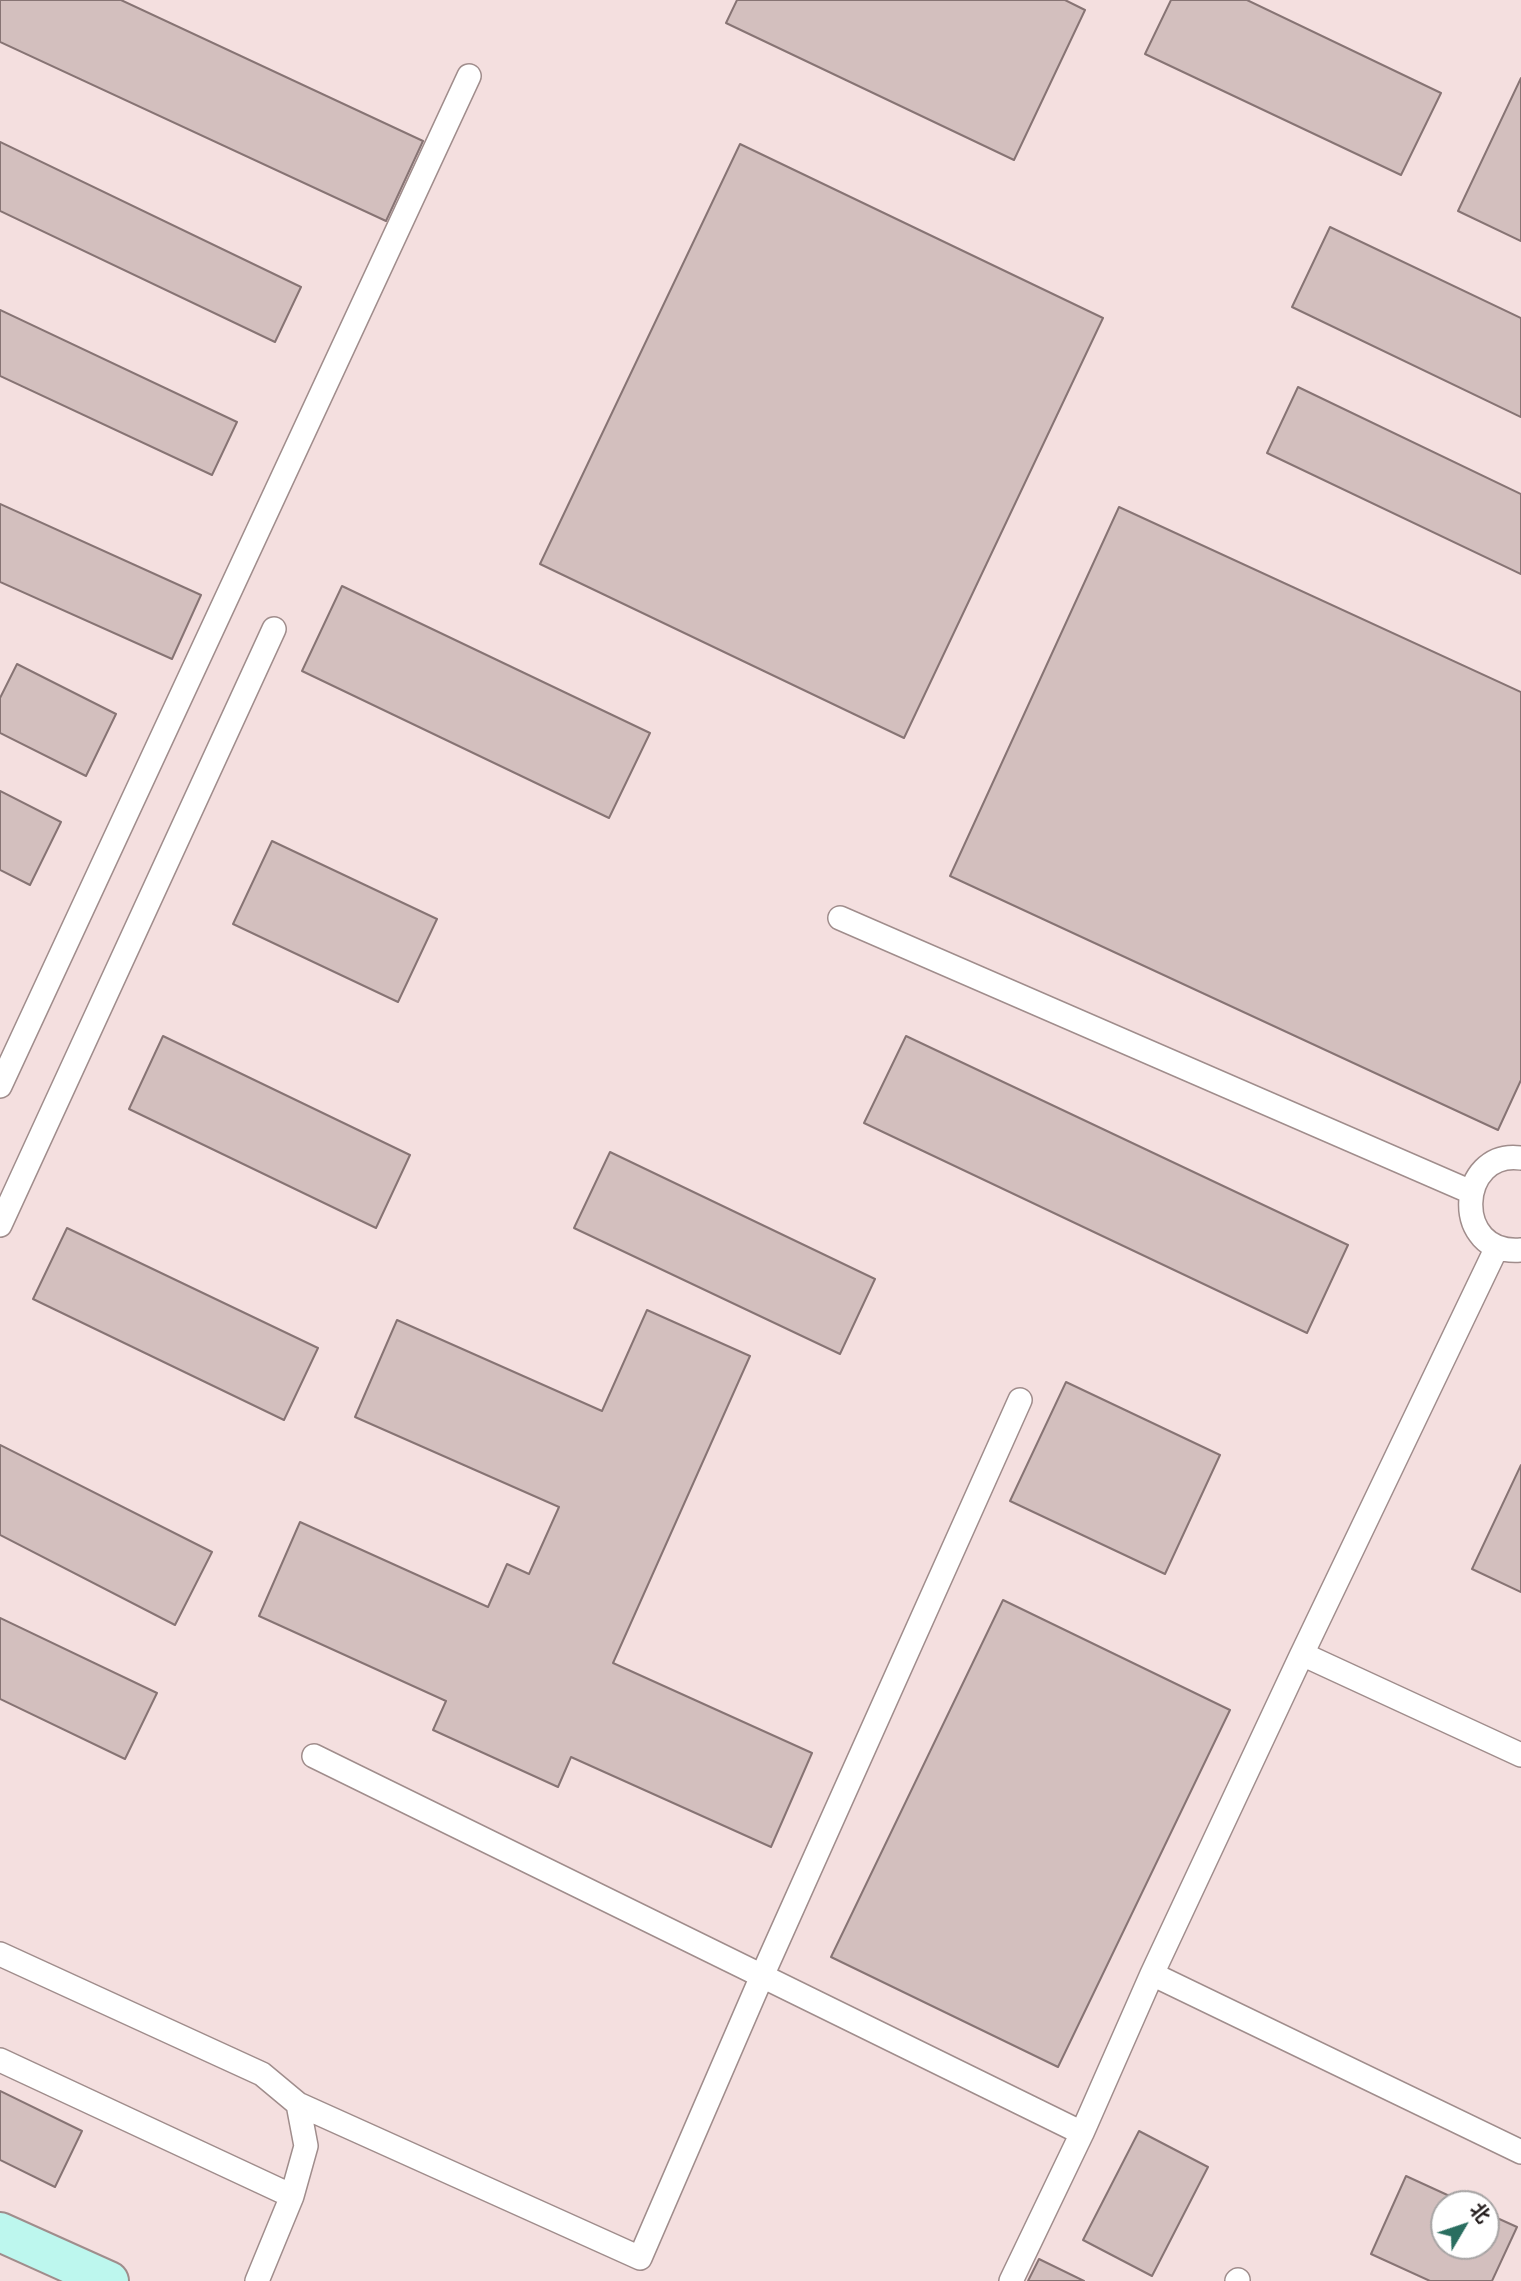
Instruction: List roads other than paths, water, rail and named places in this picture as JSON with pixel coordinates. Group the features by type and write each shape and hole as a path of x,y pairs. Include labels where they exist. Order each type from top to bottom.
{"main road":[{"path":"0,2232 109,2281"}],"lane":[{"path":"0,1086 469,76"},
{"path":"0,1225 274,629"},
{"path":"840,918 1471,1192"},
{"path":"1519,1153 1488,1167 1477,1178 1471,1192 1469,1209 1483,1238 1497,1247 1521,1250"},
{"path":"1011,2281 1302,1654 1497,1247"},
{"path":"0,1954 262,2074 298,2104 639,2258 1020,1400"},
{"path":"1302,1654 1521,1755"},
{"path":"314,1756 1082,2133"},
{"path":"1152,1974 1521,2151"},
{"path":"0,2060 292,2196"},
{"path":"257,2281 292,2196 306,2147 298,2104"}]}
